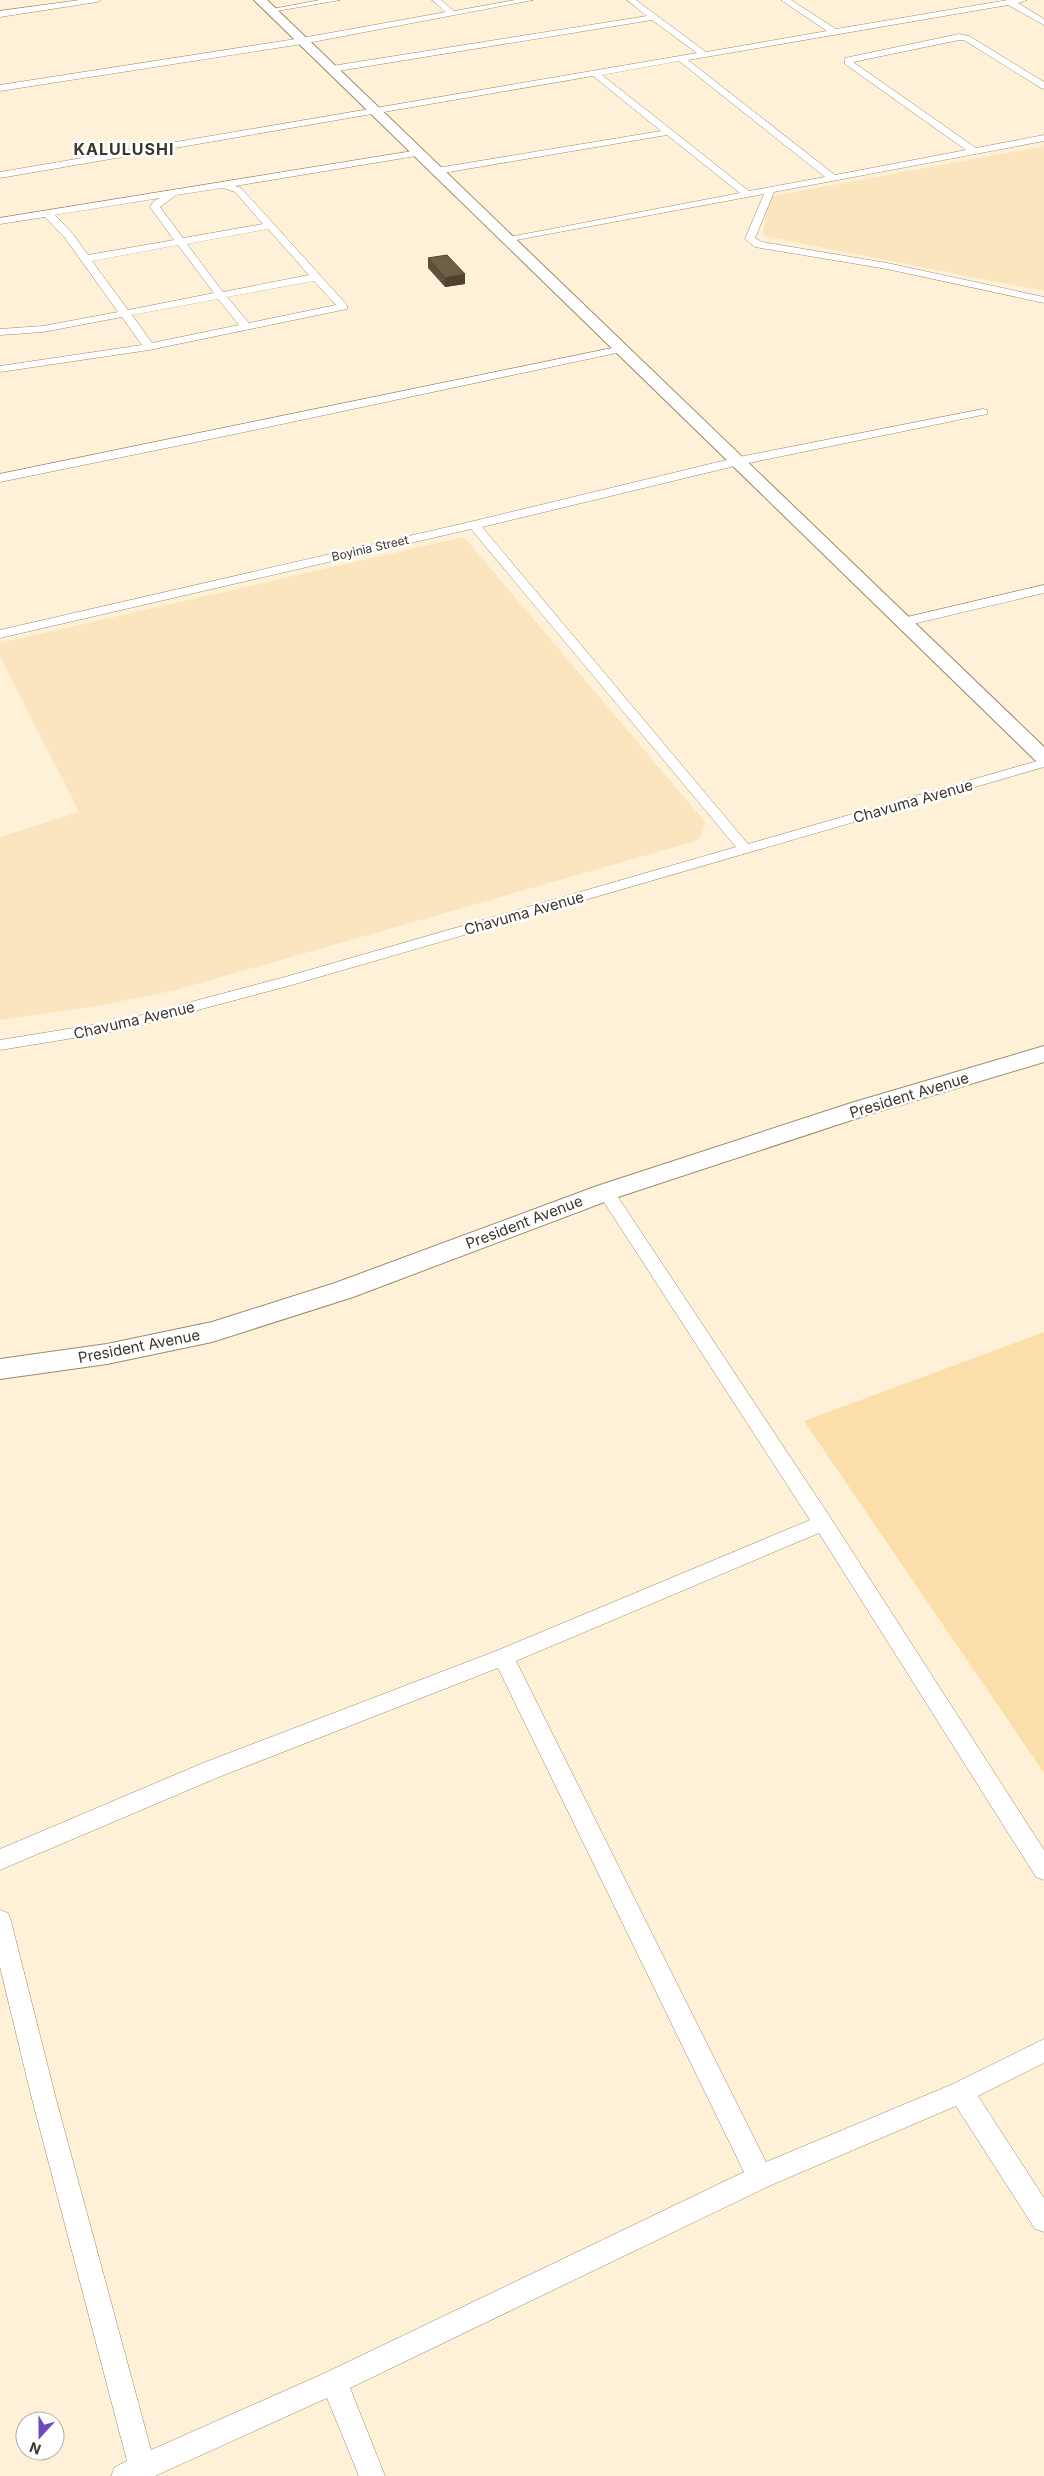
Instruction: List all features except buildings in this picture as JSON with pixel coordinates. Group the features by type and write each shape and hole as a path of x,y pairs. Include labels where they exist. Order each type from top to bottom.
{"street":[{"path":"31,0 48,7"},
{"path":"0,14 97,0"},
{"path":"266,5 336,0"},
{"path":"436,0 452,14"},
{"path":"0,88 302,40 529,0"},
{"path":"630,0 704,54"},
{"path":"785,0 834,32"},
{"path":"0,175 1023,0"},
{"path":"1011,3 1044,22"},
{"path":"266,5 1044,758"},
{"path":"332,69 653,17"},
{"path":"974,152 848,62 848,60 959,37 971,40 1044,86"},
{"path":"680,58 833,178"},
{"path":"594,73 748,195"},
{"path":"437,171 670,132"},
{"path":"508,240 1044,138"},
{"path":"0,221 225,186 418,153"},
{"path":"242,194 248,186 267,178"},
{"path":"0,369 150,347 343,308 318,277 269,226 242,194 238,190 225,186"},
{"path":"770,191 750,239 759,245 887,266 1044,300"},
{"path":"182,192 155,205 219,296 246,327"},
{"path":"48,214 69,236 124,314 150,347"},
{"path":"84,259 269,226"},
{"path":"0,332 24,332 318,277"},
{"path":"0,478 245,429 622,349"},
{"name":"Boyinia Street","path":"0,634 474,525 739,461 983,412"},
{"path":"474,525 745,849"},
{"path":"904,622 1044,588"},
{"name":"Chavuma Avenue","path":"0,1045 132,1023 288,981 1044,763"},
{"name":"President Avenue","path":"0,1369 106,1354 212,1332 344,1290 606,1192 859,1109 1044,1054"},
{"path":"606,1192 823,1523 1044,1870"},
{"path":"0,1860 211,1770 503,1657 823,1523"},
{"path":"503,1657 760,2177"},
{"path":"0,1921 133,2471 334,2382 760,2177 961,2092 1044,2050"},
{"path":"961,2092 1044,2220"},
{"path":"334,2382 372,2476"}],"shaded area":[{"path":"1044,146 1044,291 763,236 768,197"},
{"path":"464,537 706,823 699,840 176,990 91,1007 0,1020 0,837 79,812 0,656 0,643"},
{"path":"1044,1332 1044,1773 804,1421"}],"district":[{"name":"KALULUSHI","path":"124,149"}]}
